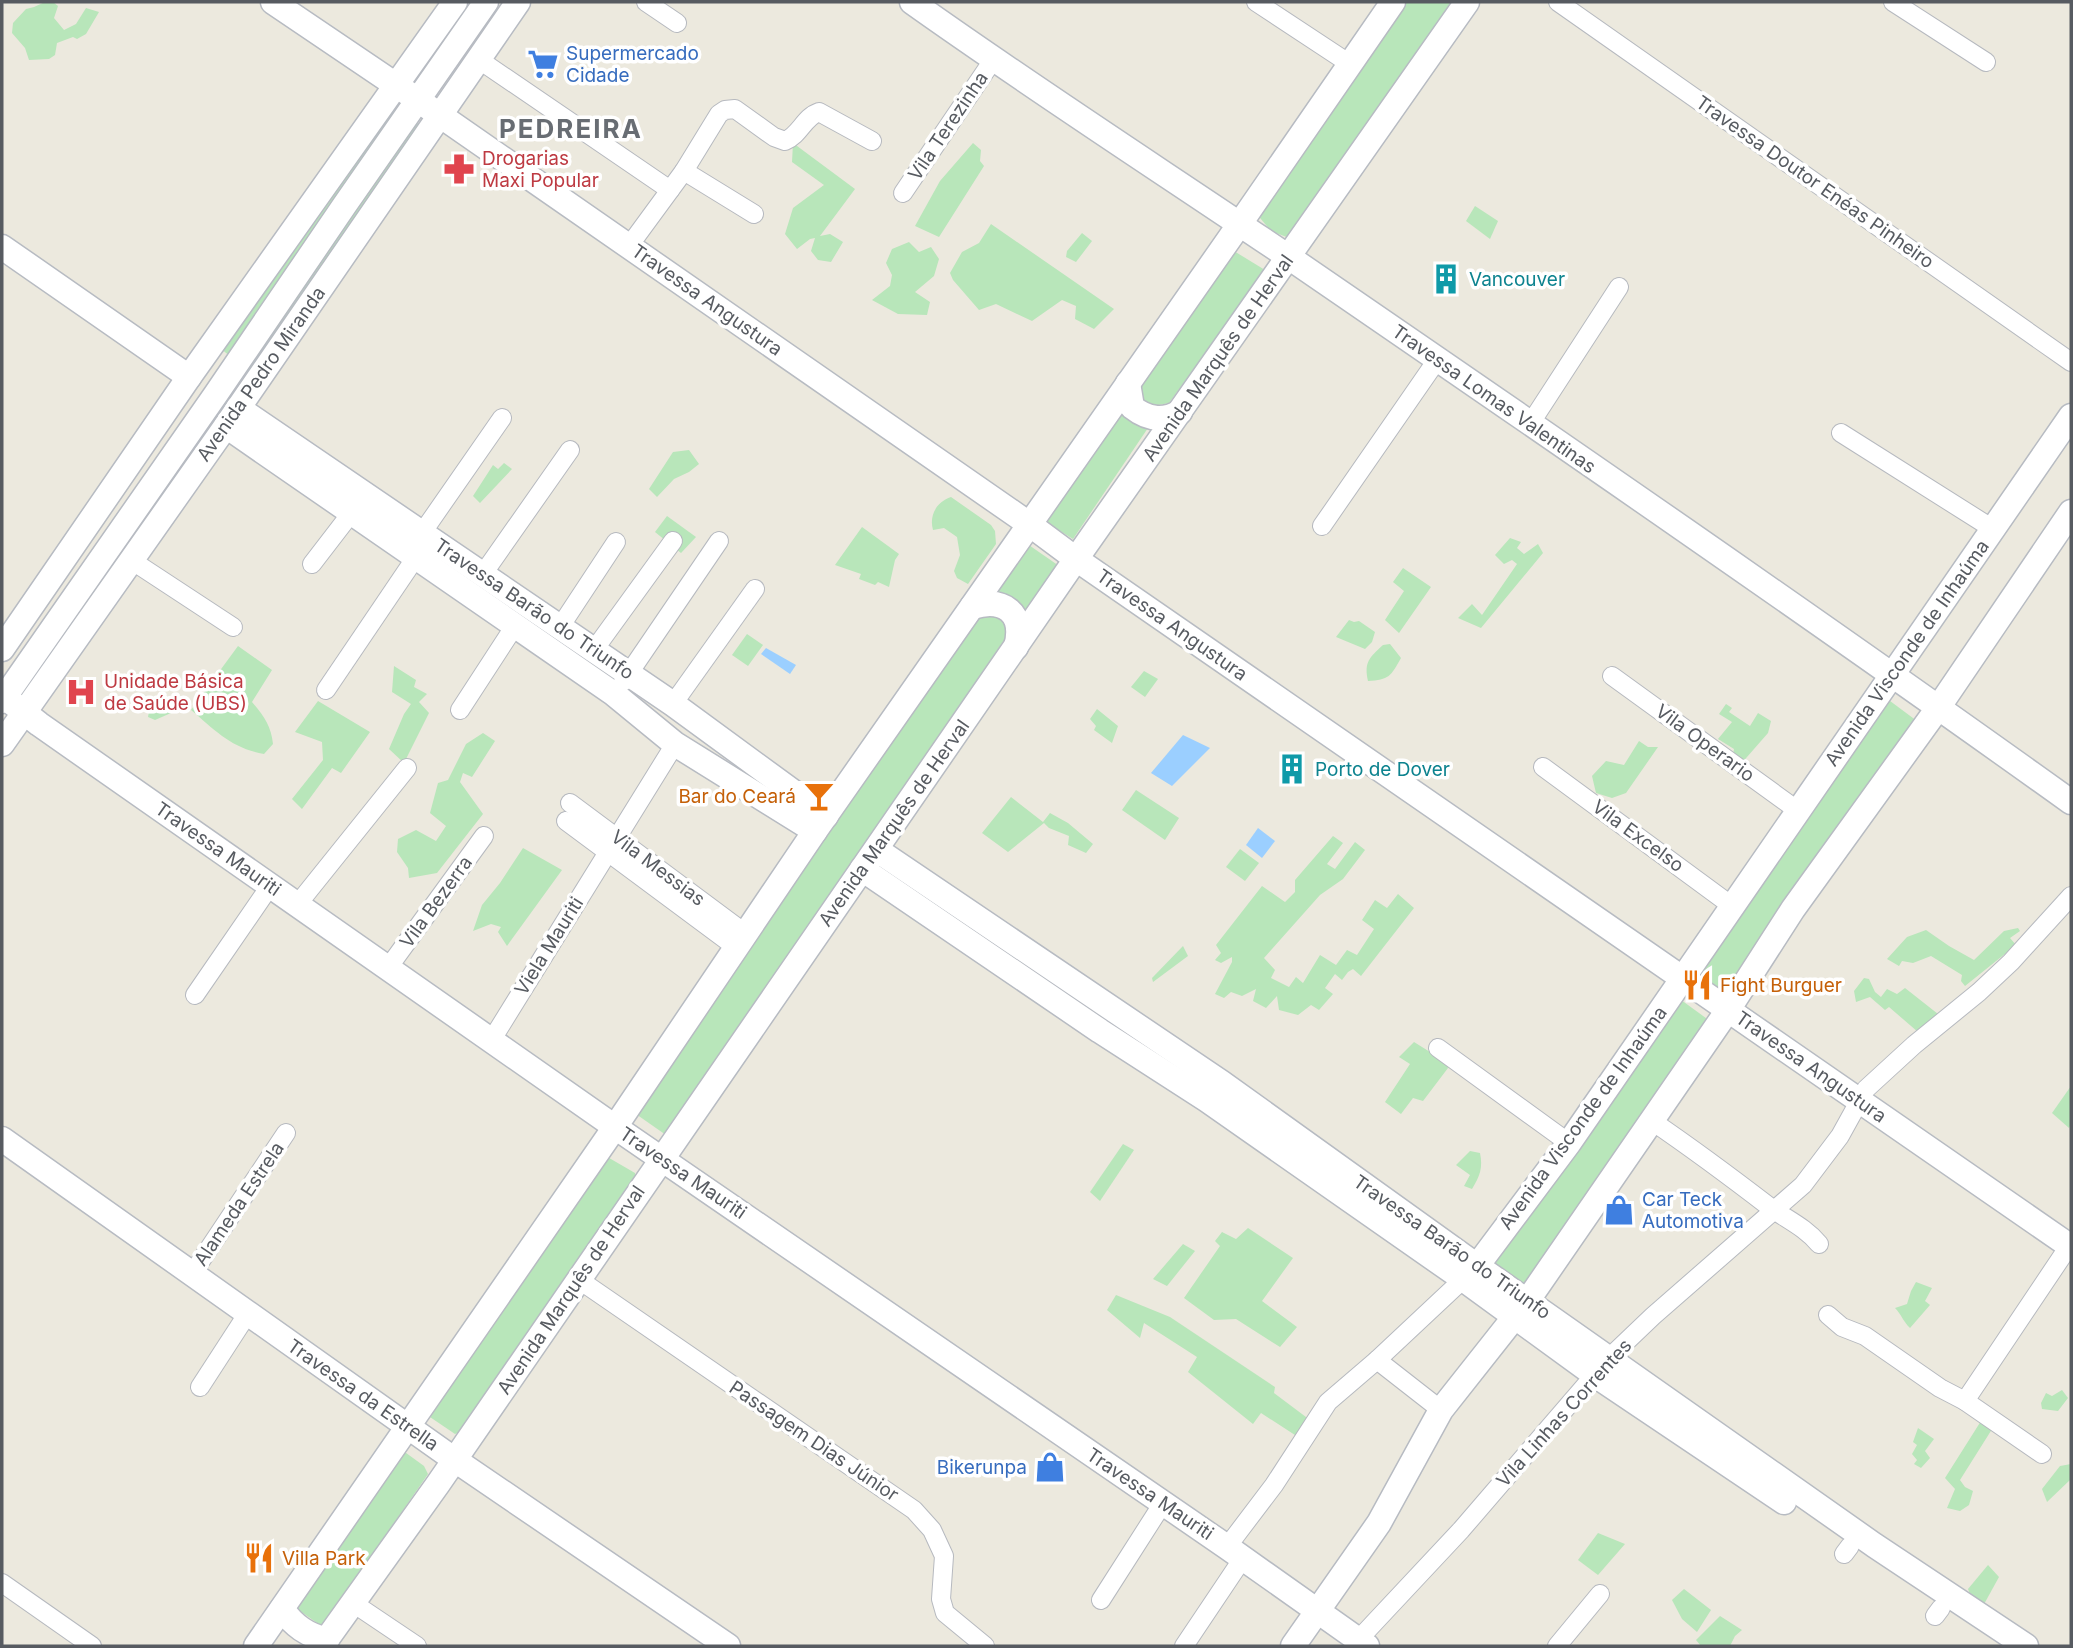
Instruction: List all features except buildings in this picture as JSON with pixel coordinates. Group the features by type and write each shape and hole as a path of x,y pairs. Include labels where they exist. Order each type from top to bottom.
{"street":[{"name":"Travessa Angustura","path":"273,2 441,115 1076,559 2071,1245"},
{"path":"2,649 455,2"},
{"name":"Avenida Pedro Miranda","path":"3,698 486,2"},
{"name":"Avenida Pedro Miranda","path":"2,744 232,417 517,2"},
{"path":"646,2 677,23"},
{"name":"Travessa Lomas Valentinas","path":"912,2 993,60 1289,257 1892,674 2071,802"},
{"path":"1256,2 1350,64"},
{"path":"256,1646 615,1127 820,824 1393,2"},
{"name":"Avenida Marquês de Herval","path":"325,1643 455,1460 1076,559 1467,2"},
{"name":"Travessa Doutor Enéas Pinheiro","path":"1558,2 2071,362"},
{"path":"1893,2 1986,62"},
{"path":"478,59 670,190"},
{"name":"Vila Terezinha","path":"903,193 993,60"},
{"path":"629,246 684,171 719,114 735,109 785,141 793,138 811,115 819,112 872,141"},
{"path":"684,171 754,214"},
{"path":"2,247 185,384"},
{"path":"2,266 185,384"},
{"path":"1530,424 1619,287"},
{"path":"1322,526 1437,360"},
{"path":"1128,383 1132,407 1140,413 1158,419 1180,412"},
{"name":"Avenida Visconde de Inhaúma","path":"1184,1646 1274,1485 1328,1402 1377,1360 1471,1271 1569,1143 2071,416"},
{"name":"Travessa Barão do Triunfo","path":"232,417 352,512 483,574 594,650 675,744 820,824"},
{"name":"Travessa Barão do Triunfo","path":"232,417 419,545 516,624 622,684 673,704 820,824"},
{"path":"326,690 502,418"},
{"path":"1841,433 1993,529"},
{"path":"483,574 570,450"},
{"path":"312,564 352,512"},
{"path":"1293,1646 1346,1633 1379,1523 1441,1410 1522,1309 1728,1010 1793,909 1938,708 2071,512"},
{"path":"594,650 673,541"},
{"path":"622,684 719,541"},
{"path":"560,627 615,542"},
{"path":"131,560 233,627"},
{"path":"673,704 755,589"},
{"path":"972,607 996,604 1013,614 1019,625 1016,647"},
{"path":"460,710 516,624"},
{"name":"Vila Operario","path":"1612,676 1797,810"},
{"name":"Travessa Mauriti","path":"3,698 491,1041 1163,1503 1346,1633"},
{"name":"Viela Mauriti","path":"491,1041 675,744"},
{"name":"Vila Excelso","path":"1543,767 1732,906"},
{"path":"297,905 407,768"},
{"name":"Vila Messias","path":"570,803 617,838 741,941"},
{"path":"566,821 617,838"},
{"name":"Vila Bezerra","path":"388,968 484,836"},
{"name":"Travessa Barão do Triunfo","path":"869,859 1214,1091 1471,1271 1859,1551 1938,1612 1996,1646"},
{"path":"195,995 270,886"},
{"name":"Vila Linhas Correntes","path":"1346,1633 1461,1531 1602,1366 1653,1317 1803,1185 1819,1166 1866,1089 2011,962 2071,896"},
{"path":"1438,1048 1569,1143"},
{"path":"1652,1121 1803,1229 1819,1244"},
{"name":"Alameda Estrela","path":"192,1274 286,1133"},
{"name":"Travessa da Estrella","path":"2,1139 455,1460 728,1646"},
{"path":"1965,1401 2071,1245"},
{"name":"Passagem Dias Júnior","path":"578,1279 914,1510 932,1530 944,1556 941,1599 945,1613 985,1646"},
{"path":"200,1387 248,1313"},
{"path":"1828,1315 1842,1327 1865,1336 2042,1454"},
{"path":"1377,1360 1441,1410"},
{"path":"1101,1600 1163,1503"},
{"name":"Travessa Barão do Triunfo","path":"1859,1551 2026,1646"},
{"path":"2,1583 92,1646"},
{"path":"1557,1646 1600,1594"},
{"path":"353,1604 417,1646"},
{"path":"282,1609 291,1622 325,1643"}],"green space":[{"path":"53,2 58,6 54,18 64,30 76,24 86,8 99,12 86,34 77,39 73,37 57,43 55,55 49,59 29,60 25,48 12,33 13,23 26,9"},
{"path":"1403,2 1451,2 1289,238 1271,231 1255,212"},
{"path":"388,103 403,114 234,359 217,346"},
{"path":"411,119 424,128 254,376 240,367"},
{"path":"793,143 855,189 820,236 830,234 843,242 831,262 818,260 811,251 815,238 797,249 785,234 793,208 824,185 792,162"},
{"path":"973,143 981,150 980,161 984,166 939,237 915,226 940,181"},
{"path":"1475,206 1498,221 1490,239 1466,221"},
{"path":"991,224 1114,309 1094,329 1075,319 1076,306 1062,300 1032,321 996,304 979,310 950,273 962,252 979,243"},
{"path":"1082,233 1092,241 1076,262 1066,257 1067,251"},
{"path":"909,242 919,252 931,247 939,259 934,276 915,292 930,302 927,315 898,314 872,300 890,286 892,275 886,263 892,249"},
{"path":"1229,248 1265,270 1169,403 1153,406 1143,404 1135,388"},
{"path":"1121,404 1150,425 1073,539 1041,519"},
{"path":"689,450 699,464 674,479 657,497 649,489 673,452"},
{"path":"504,463 512,469 480,503 473,496 493,465 498,469"},
{"path":"951,497 991,525 995,531 996,544 968,584 957,578 954,571 960,555 957,537 944,528 933,530 935,510 941,502"},
{"path":"667,516 696,537 681,553 655,532"},
{"path":"862,527 899,554 889,587 859,579 861,574 835,565"},
{"path":"1510,538 1521,542 1517,548 1524,554 1538,544 1543,553 1481,628 1458,618 1472,604 1482,615 1517,564 1512,560 1504,564 1495,555"},
{"path":"1026,543 1062,568 1021,626 980,602"},
{"path":"1403,568 1431,587 1399,633 1385,620 1404,591 1393,582"},
{"path":"999,609 1008,634 791,959 666,1135 633,1112 979,613"},
{"path":"1349,620 1359,621 1375,632 1372,642 1365,649 1336,637"},
{"path":"747,634 763,645 748,666 732,655"},
{"path":"1390,644 1401,658 1398,664 1385,678 1368,681 1369,661 1383,645"},
{"path":"238,646 272,670 252,702 271,732 273,744 264,754 233,743 191,710"},
{"path":"394,666 416,680 414,687 427,694 419,702 429,713 404,763 389,749 411,704 392,692"},
{"path":"1144,671 1158,679 1145,697 1131,687"},
{"path":"1882,695 1921,724 1729,1003 1690,975"},
{"path":"163,696 175,702 171,713 155,720 148,717 150,706"},
{"path":"318,701 370,732 341,773 332,768 302,809 292,799 323,760 322,742 295,732"},
{"path":"1726,704 1732,708 1729,712 1750,726 1758,713 1771,721 1768,733 1740,765 1732,760 1734,749 1718,739 1732,722 1719,714"},
{"path":"1097,709 1118,726 1112,743 1094,730 1096,726 1090,719"},
{"path":"483,733 495,741 472,777 463,773 460,782 483,814 437,873 409,878 408,868 397,852 398,839 416,830 436,841 446,826 430,813 438,783 448,780 466,744"},
{"path":"1639,741 1648,747 1658,747 1626,793 1612,798 1596,793 1592,776 1606,761 1624,765"},
{"path":"1136,790 1179,818 1165,840 1122,810"},
{"path":"1011,797 1043,822 1050,813 1068,823 1093,844 1086,853 1068,845 1069,836 1049,828 1044,823 1008,852 982,833"},
{"path":"1333,836 1343,843 1327,864 1335,869 1355,842 1365,850 1343,879 1320,895 1264,958 1275,970 1271,978 1289,987 1296,977 1303,983 1320,955 1336,965 1347,950 1357,955 1374,929 1362,920 1375,900 1387,908 1398,894 1414,908 1361,976 1353,969 1342,980 1335,974 1325,988 1333,994 1319,1010 1311,1005 1298,1015 1279,1010 1277,996 1266,1008 1253,1001 1256,989 1242,996 1231,992 1224,998 1215,994 1232,962 1232,957 1221,963 1215,960 1221,953 1216,945 1262,886 1285,902 1295,892 1295,880"},
{"path":"523,848 562,870 507,946 498,932 501,927 491,924 473,931 482,905"},
{"path":"1240,849 1259,863 1245,881 1226,867"},
{"path":"2018,928 2020,931 2010,938 2016,945 1965,986 1961,981 1962,975 1931,956 1913,963 1902,961 1899,966 1887,959 1907,937 1926,930 1974,960 2004,931"},
{"path":"1183,946 1188,956 1153,982 1152,978"},
{"path":"1864,978 1869,979 1875,992 1881,997 1887,989 1897,994 1905,988 1938,1014 1918,1032 1889,1007 1885,1010 1870,997 1856,1002 1854,991"},
{"path":"1677,997 1710,1021 1523,1291 1484,1266"},
{"path":"1414,1042 1446,1062 1448,1068 1423,1101 1413,1098 1401,1114 1385,1102 1410,1064 1399,1057"},
{"path":"2071,1086 2071,1124 2069,1128 2052,1113"},
{"path":"1123,1144 1134,1150 1100,1201 1090,1192"},
{"path":"1470,1151 1480,1153 1481,1163 1479,1176 1472,1189 1464,1186 1470,1175 1456,1165"},
{"path":"604,1155 635,1173 635,1181 460,1432 455,1434 427,1415"},
{"path":"1248,1228 1293,1258 1262,1301 1297,1327 1280,1347 1236,1319 1214,1320 1184,1298 1220,1246 1215,1241 1222,1232 1236,1239"},
{"path":"1183,1244 1195,1251 1167,1286 1153,1279"},
{"path":"1916,1282 1932,1288 1925,1301 1930,1305 1910,1328 1895,1308 1907,1304"},
{"path":"1116,1295 1170,1317 1275,1387 1274,1393 1310,1420 1298,1437 1261,1413 1253,1424 1188,1372 1197,1357 1144,1323 1140,1338 1107,1310"},
{"path":"2062,1390 2068,1398 2058,1411 2042,1409 2041,1403 2046,1393 2052,1396"},
{"path":"1981,1421 1994,1426 1960,1480 1965,1487 1973,1491 1969,1505 1960,1511 1947,1508 1955,1489 1945,1478"},
{"path":"1918,1428 1934,1439 1925,1451 1930,1458 1921,1468 1914,1464 1917,1460 1912,1454 1917,1445 1913,1442"},
{"path":"402,1450 424,1466 428,1474 326,1622 320,1625 293,1606"},
{"path":"2071,1464 2071,1479 2047,1502 2042,1489 2060,1466"},
{"path":"1598,1533 1625,1544 1598,1575 1578,1560"},
{"path":"1988,1565 1999,1577 1983,1606 1974,1604 1968,1589"},
{"path":"1684,1589 1711,1610 1697,1632 1682,1619 1672,1600"},
{"path":"1720,1616 1742,1630 1730,1646 1701,1646 1696,1640"}],"water":[{"path":"766,648 796,665 790,674 761,654"},
{"path":"1183,735 1210,748 1172,786 1151,773"},
{"path":"1258,828 1275,841 1262,858 1246,845"}],"place":[{"name":"Supermercado Cidade","path":"543,64"},
{"name":"Drogarias Maxi Popular","path":"459,169"},
{"name":"Vancouver","path":"1446,279"},
{"name":"Unidade Básica de Saúde (UBS)","path":"81,692"},
{"name":"Porto de Dover","path":"1292,769"},
{"name":"Bar do Ceará","path":"819,796"},
{"name":"Fight Burguer","path":"1697,985"},
{"name":"Car Teck Automotiva","path":"1619,1210"},
{"name":"Bikerunpa","path":"1050,1467"},
{"name":"Villa Park","path":"259,1558"}],"district":[{"name":"PEDREIRA","path":"571,128"}]}
